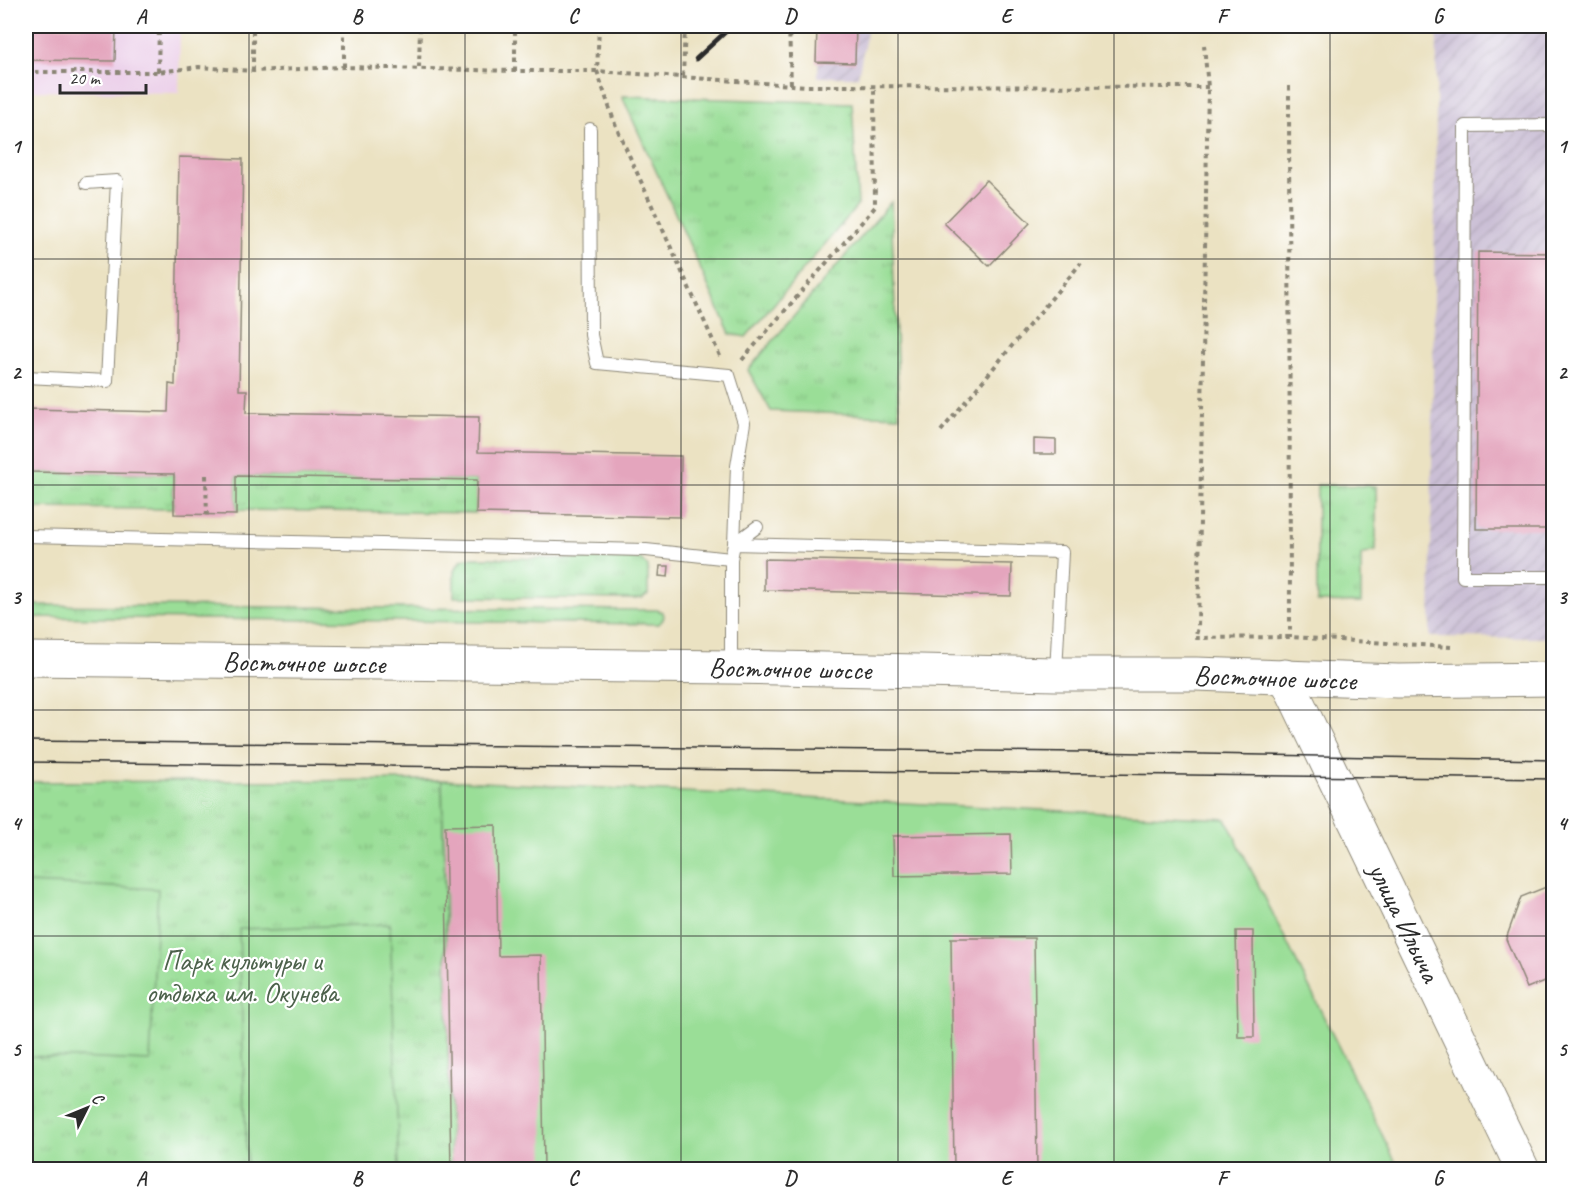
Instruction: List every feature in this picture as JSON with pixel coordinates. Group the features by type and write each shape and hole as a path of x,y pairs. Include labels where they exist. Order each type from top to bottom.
{"main road":[{"name":"Восточное шоссе","path":"26,659 731,667 1285,676 1398,681 1554,678"},
{"name":"улица Ильича","path":"1285,676 1523,1170"}],"lane":[{"path":"1554,125 1465,126 1462,577 1554,577"},
{"path":"590,129 591,335 597,363 729,375 744,423 737,466 734,544 731,559 731,667"},
{"path":"26,377 107,381 117,181 86,183"},
{"path":"734,544 757,527"},
{"path":"26,536 646,550 731,559"},
{"path":"734,544 1063,547 1056,674"}],"path":[{"path":"158,72 159,26"},
{"path":"253,26 253,71"},
{"path":"344,26 344,67"},
{"path":"419,68 420,26"},
{"path":"515,26 515,71"},
{"path":"599,26 597,70 615,124 729,375 875,207 874,87"},
{"path":"683,76 685,26"},
{"path":"789,26 791,85"},
{"path":"1204,45 1208,87 1198,628 1195,638 1290,637 1398,644"},
{"path":"26,72 158,72 199,67 253,71 344,67 515,71 597,70 791,85 1208,87"},
{"path":"1289,86 1290,637"},
{"path":"941,431 1081,263"},
{"path":"206,475 207,524"}],"shaded area":[{"path":"26,26 180,26 179,93 26,91"},
{"path":"819,26 998,26 946,31 867,31 858,77 818,77"},
{"path":"1437,26 1553,26 1553,638 1430,637"}],"green space":[{"path":"622,96 852,103 858,205 746,337 730,334"},
{"path":"891,202 899,416 771,411 748,370"},
{"path":"26,472 174,474 173,509 26,508"},
{"path":"236,476 477,480 476,513 236,510"},
{"path":"1317,485 1376,486 1376,551 1361,555 1361,603 1317,602"},
{"path":"468,558 641,559 648,567 648,594 634,599 454,597 454,571 461,560"},
{"path":"26,605 657,610 663,612 664,616 658,624 26,617"},
{"name":"Парк культуры и отдыха им. Окунева","path":"442,780 451,1169 26,1169 26,782"},
{"path":"442,780 1226,819 1399,1169 451,1169"},
{"path":"26,883 158,889 150,1061 26,1056"},
{"path":"390,924 399,1169 247,1169 239,929"}],"building":[{"path":"26,26 116,26 115,61 26,60"},
{"path":"817,26 856,26 855,63 816,62"},
{"path":"179,157 243,159 239,390 247,390 246,413 479,417 478,452 681,456 680,517 476,513 477,480 236,476 236,515 174,514 174,474 26,472 26,409 168,412 169,384 175,385"},
{"path":"986,180 1030,223 989,266 944,223"},
{"path":"1478,252 1554,253 1554,529 1476,529"},
{"path":"1034,439 1056,440 1056,454 1034,454"},
{"path":"764,559 1012,564 1011,596 764,590"},
{"path":"660,566 669,566 668,577 659,576"},
{"path":"496,825 498,956 541,955 544,1170 451,1170 445,826"},
{"path":"1011,834 1012,874 894,876 893,836"},
{"path":"1546,887 1554,891 1554,977 1527,988 1506,939 1521,897"},
{"path":"1236,931 1253,931 1254,1037 1238,1037"},
{"path":"951,938 1034,938 1037,1170 954,1170"}],"tram line":[{"path":"26,741 1083,752 1554,760"},
{"path":"26,762 1554,779"}],"railway":[{"path":"696,59 732,26"}]}
